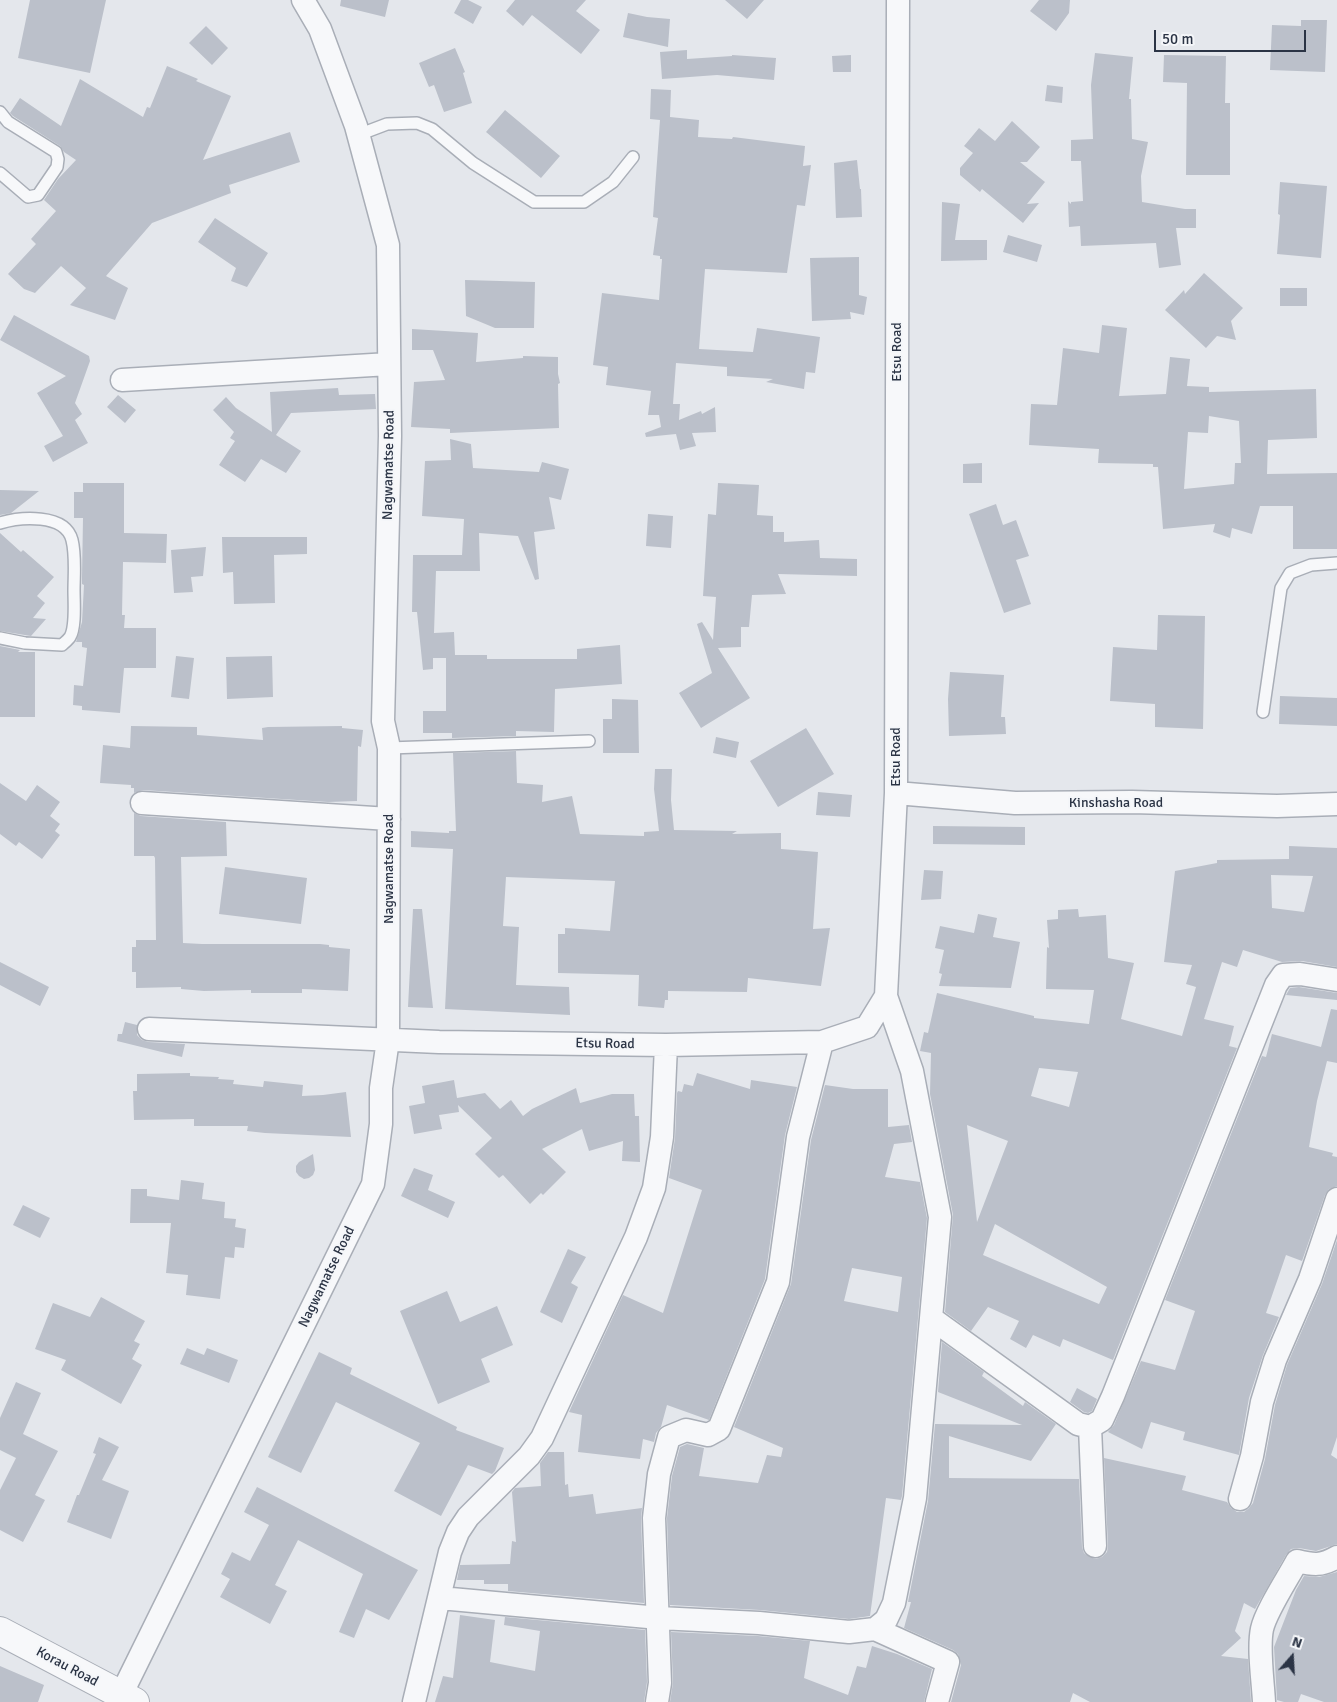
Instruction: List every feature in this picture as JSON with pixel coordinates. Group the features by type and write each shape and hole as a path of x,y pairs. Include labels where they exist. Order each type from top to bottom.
{"street":[{"name":"Nagwamatse Road","path":"128,1698 373,1184 381,1124 381,1088 388,1040 389,748 383,721 390,436 388,245 358,135 320,29 303,0"},
{"name":"Etsu Road","path":"149,1029 439,1042 666,1045 822,1042 867,1027 886,996 896,793 898,0"},
{"path":"122,380 389,364"},
{"name":"Kinshasha Road","path":"896,793 1015,803 1132,802 1277,806 1337,804"},
{"path":"142,803 389,819"},
{"path":"931,1318 1078,1424 1090,1427 1102,1420 1276,985 1283,975 1300,974 1337,980"},
{"path":"875,1629 886,1620 894,1603 915,1498 940,1217 912,1071 886,996"},
{"path":"657,1702 660,1683 659,1618 654,1518 659,1474 669,1437 686,1430 708,1436 719,1429 778,1282 798,1137 822,1042"},
{"path":"414,1702 450,1552 458,1532 468,1517 529,1456 542,1438 636,1237 654,1188 662,1137 666,1045"},
{"path":"1240,1499 1252,1456 1264,1394 1275,1360 1310,1279 1337,1199"},
{"path":"1090,1427 1095,1546"},
{"path":"1264,1702 1262,1629 1268,1614 1297,1560 1316,1565 1337,1556"},
{"path":"440,1598 659,1618 759,1623 849,1632 875,1629 948,1662 937,1702"},
{"name":"Korau Road","path":"0,1631 128,1698"}],"lane":[{"path":"0,112 8,122 56,152 58,159 57,167 38,195 28,198 0,173"},
{"path":"358,135 387,124 417,123 432,129 473,163 534,202 584,202 613,182 633,157"},
{"path":"0,522 13,519 43,518 61,526 72,538 74,555 73,628 70,637 62,645 25,643 0,638"},
{"path":"1263,712 1281,588 1290,573 1311,565 1337,563"},
{"path":"389,748 588,741"}],"building":[{"path":"30,0 106,0 90,73 18,58"},
{"path":"341,0 389,0 385,17 340,6"},
{"path":"461,0 468,0 482,7 473,24 454,13"},
{"path":"515,0 586,0 576,11 600,30 581,54 532,15 523,26 506,11"},
{"path":"725,0 764,0 747,19"},
{"path":"1039,0 1070,0 1069,13 1056,31 1030,11"},
{"path":"628,13 670,19 668,47 623,37"},
{"path":"1301,20 1327,20 1325,72 1270,70 1272,25 1301,26"},
{"path":"206,26 228,48 212,65 189,43"},
{"path":"455,48 465,72 463,73 472,103 444,112 434,85 429,87 419,63"},
{"path":"687,50 687,59 732,55 776,58 774,80 717,75 662,79 660,52"},
{"path":"1095,53 1133,57 1129,99 1131,99 1132,139 1148,142 1141,176 1142,202 1196,209 1196,228 1176,228 1181,265 1159,268 1156,243 1081,246 1080,226 1069,227 1068,201 1071,204 1071,202 1083,201 1081,161 1071,161 1071,140 1093,139 1091,85"},
{"path":"851,55 851,72 833,72 832,56"},
{"path":"1164,55 1226,56 1225,103 1230,103 1230,175 1186,175 1187,83 1163,82"},
{"path":"167,66 231,96 203,160 290,132 300,162 229,185 231,193 152,223 106,276 128,288 115,320 70,305 86,288 61,266 35,293 24,289 8,274 36,244 31,239 56,211 44,200 58,179 76,160 64,152 60,146 10,113 20,98 61,126 80,79 143,117 147,107 150,108"},
{"path":"1047,85 1063,87 1062,103 1045,101"},
{"path":"651,89 671,90 670,117 699,120 698,137 732,139 733,137 805,146 803,166 811,165 805,206 797,205 787,273 705,269 699,349 753,352 757,328 820,337 815,373 806,372 804,389 766,382 773,379 727,376 727,367 676,363 673,404 680,404 679,420 701,411 702,414 715,407 716,432 692,433 696,446 680,450 676,434 646,437 645,433 661,427 659,415 648,415 651,391 606,385 608,367 593,365 602,293 659,300 662,259 660,259 660,256 653,255 658,218 653,217 660,120 650,119"},
{"path":"505,110 560,156 541,178 486,132"},
{"path":"1012,121 1040,147 1027,162 1020,162 1045,182 1027,204 1039,203 1023,223 982,189 980,192 960,175 960,168 973,153 964,146 979,128 995,141"},
{"path":"857,160 862,217 836,218 834,163"},
{"path":"1280,182 1327,186 1321,258 1277,254"},
{"path":"942,202 960,204 955,240 987,240 987,260 941,261"},
{"path":"215,218 268,253 247,287 231,281 236,268 198,242"},
{"path":"1008,235 1042,245 1037,262 1003,252"},
{"path":"859,257 859,295 867,297 864,315 850,312 851,319 812,321 810,258"},
{"path":"1204,273 1243,308 1231,321 1236,340 1217,336 1206,348 1165,310 1184,290 1185,294"},
{"path":"465,280 535,282 534,328 495,328 466,316"},
{"path":"1280,288 1307,288 1307,306 1280,306"},
{"path":"14,315 89,356 90,361 75,403 82,414 75,420 88,443 53,462 44,446 63,436 37,393 66,376 0,340"},
{"path":"1102,325 1127,328 1119,396 1166,394 1170,357 1190,359 1187,386 1209,387 1209,392 1316,389 1317,438 1268,440 1267,474 1337,473 1337,549 1293,549 1293,506 1260,506 1252,534 1232,528 1230,538 1213,532 1215,524 1163,529 1158,467 1153,467 1153,464 1098,463 1099,449 1029,445 1031,404 1057,405 1063,348 1099,353","holes":["1209,416 1239,421 1241,463 1235,463 1234,484 1184,489 1188,432 1208,433"]},
{"path":"412,329 478,333 476,362 523,358 523,356 558,357 560,383 558,384 559,428 450,433 450,429 411,427 414,382 445,380 433,350 412,350"},
{"path":"338,388 339,395 375,394 376,409 291,413 276,435 301,451 286,473 261,459 245,482 219,465 235,441 230,438 234,432 213,410 226,397 236,408 272,432 270,392"},
{"path":"118,395 136,410 125,423 107,407"},
{"path":"450,439 471,444 473,468 539,472 542,462 569,469 561,500 549,497 555,529 534,532 539,579 535,580 518,536 479,533 480,571 436,571 434,633 454,632 455,655 487,655 487,659 577,659 577,649 620,645 622,684 555,689 554,732 516,731 516,736 452,738 452,733 423,733 423,711 446,711 446,658 433,658 433,669 423,670 417,612 412,612 413,555 462,555 464,519 422,516 425,461 451,460"},
{"path":"982,463 982,483 963,483 963,464"},
{"path":"83,483 124,483 124,533 167,534 166,563 123,562 122,615 125,615 124,628 156,628 156,668 124,668 120,713 82,710 82,706 73,705 74,685 83,686 87,648 82,647 82,642 76,642 82,622 84,585 82,584 83,518 74,518 74,492 83,492"},
{"path":"718,483 759,485 757,515 773,516 773,532 784,532 784,542 819,540 820,558 857,559 857,576 778,574 786,594 752,595 749,627 741,627 741,647 718,648 750,698 701,728 679,693 712,673 697,624 702,622 713,640 716,597 703,596 708,514 716,515"},
{"path":"0,490 39,491 11,513 0,515"},
{"path":"996,504 1003,525 1016,520 1029,556 1016,560 1031,604 1004,613 969,514"},
{"path":"648,514 673,516 671,548 646,546"},
{"path":"0,533 54,577 37,596 45,603 33,618 46,619 31,636 0,631"},
{"path":"222,537 307,537 307,554 274,555 275,603 234,604 233,572 223,573"},
{"path":"206,547 203,576 191,577 193,592 174,593 171,550"},
{"path":"1158,615 1205,616 1203,729 1155,727 1155,704 1110,701 1113,647 1157,650"},
{"path":"0,646 20,650 18,652 35,652 35,717 0,717"},
{"path":"176,656 194,658 189,699 171,697"},
{"path":"272,656 273,697 227,699 226,657"},
{"path":"950,672 1004,675 1001,717 1005,717 1006,734 949,736 948,699"},
{"path":"1280,696 1337,698 1337,726 1279,724"},
{"path":"612,699 638,700 639,753 603,753 603,719 612,719"},
{"path":"131,726 197,727 197,735 263,740 262,728 268,727 342,726 342,728 363,730 361,747 358,746 357,801 328,802 143,790 134,793 134,788 131,788 131,785 100,783 103,745 130,748"},
{"path":"806,728 834,774 778,807 750,761"},
{"path":"716,737 739,742 736,758 713,753"},
{"path":"516,751 517,783 543,785 542,802 572,796 580,834 644,836 644,832 659,831 654,789 655,769 672,769 671,800 674,830 737,831 732,834 781,833 781,849 818,852 813,929 830,928 821,986 748,978 747,992 668,991 668,1000 665,1000 664,1008 638,1006 639,975 558,973 558,934 565,934 565,928 610,931 615,881 506,877 503,926 519,927 516,985 569,987 570,1015 445,1009 453,849 411,847 411,831 449,833 449,831 456,831 453,753"},
{"path":"0,783 26,801 37,785 60,802 50,816 60,824 55,831 60,835 42,859 19,842 16,846 0,834"},
{"path":"818,792 852,795 850,817 816,815"},
{"path":"134,813 141,816 226,822 227,856 181,857 183,943 320,944 350,949 348,991 302,989 302,993 251,993 251,990 204,991 181,989 181,987 136,988 136,972 132,972 132,947 136,947 136,940 156,940 155,858 154,856 134,856"},
{"path":"933,826 1025,827 1025,845 933,844"},
{"path":"1289,846 1337,848 1337,967 1302,961 1282,962 1243,950 1237,967 1222,962 1204,1019 1234,1026 1229,1046 1237,1048 1113,1360 1063,1339 1060,1347 1033,1335 1026,1348 1010,1339 1019,1321 988,1307 971,1331 945,1312 953,1215 930,1094 931,1053 920,1051 924,1032 928,1033 937,993 1034,1016 1034,1018 1089,1024 1094,990 1046,989 1047,947 1049,948 1047,920 1058,919 1058,910 1078,909 1079,917 1106,915 1108,958 1134,963 1121,1019 1182,1036 1196,987 1186,984 1192,965 1164,962 1175,871 1217,863 1217,860 1289,859","holes":["1271,875 1313,876 1304,912 1272,908","1039,1068 1078,1072 1069,1107 1031,1096","967,1125 1008,1141 977,1222","995,1224 1107,1287 1099,1304 983,1255"]},
{"path":"225,867 307,878 301,924 219,914"},
{"path":"924,870 943,871 941,899 921,900"},
{"path":"413,909 422,909 433,1008 408,1007"},
{"path":"978,914 997,918 993,937 1020,942 1011,988 939,986 942,974 939,973 944,950 935,948 940,926 974,933"},
{"path":"0,962 49,987 40,1006 0,985"},
{"path":"1299,987 1337,993 1337,1000 1286,995 1290,988"},
{"path":"1331,1009 1337,1010 1337,1063 1327,1061 1317,1101 1309,1147 1333,1153 1332,1156 1337,1157 1337,1186 1329,1189 1325,1195 1302,1261 1286,1255 1266,1313 1279,1317 1263,1355 1249,1398 1239,1455 1183,1440 1185,1432 1151,1422 1142,1449 1108,1432 1114,1425 1141,1361 1175,1370 1195,1311 1165,1300 1262,1056 1266,1057 1272,1034 1321,1047"},
{"path":"125,1022 137,1025 137,1035 142,1040 185,1044 182,1057 117,1041 118,1034 122,1034"},
{"path":"190,1073 190,1076 219,1077 218,1079 234,1080 233,1084 263,1087 264,1081 303,1085 302,1096 346,1092 351,1137 265,1133 247,1131 248,1126 194,1126 194,1119 134,1120 133,1091 137,1091 137,1074"},
{"path":"697,1073 750,1089 751,1080 797,1087 785,1135 765,1279 709,1420 667,1405 661,1427 656,1433 654,1442 643,1439 640,1459 578,1452 582,1415 569,1412 623,1295 663,1313 702,1190 669,1178 675,1138 677,1093 678,1091 682,1092 684,1084 693,1086"},
{"path":"454,1080 457,1098 485,1093 500,1109 511,1100 523,1116 532,1109 576,1088 580,1103 612,1094 634,1094 635,1116 639,1116 640,1162 622,1161 623,1141 589,1151 582,1129 542,1149 566,1172 543,1195 541,1193 530,1204 503,1175 499,1178 475,1154 492,1138 458,1105 459,1112 439,1115 442,1129 414,1134 409,1106 425,1103 422,1086"},
{"path":"825,1085 853,1089 888,1089 888,1127 909,1125 912,1142 894,1144 885,1177 920,1182 927,1218 902,1496 901,1500 886,1498 870,1616 849,1619 760,1610 670,1605 667,1518 672,1476 680,1447 687,1444 704,1448 699,1476 758,1483 767,1455 781,1457 783,1448 734,1427 791,1284 811,1140","holes":["852,1268 902,1277 898,1312 844,1301"]},
{"path":"313,1154 315,1170 313,1175 304,1179 296,1172 296,1166 299,1162"},
{"path":"414,1168 433,1175 428,1190 455,1202 448,1218 401,1196"},
{"path":"181,1180 204,1183 202,1199 225,1202 224,1218 236,1219 235,1227 246,1229 244,1248 235,1247 234,1258 225,1257 220,1299 186,1295 188,1275 166,1273 171,1223 130,1223 131,1189 147,1189 147,1196 179,1200"},
{"path":"23,1205 50,1218 40,1238 13,1225"},
{"path":"1337,1240 1337,1437 1331,1455 1337,1459 1337,1544 1316,1551 1299,1548 1291,1549 1255,1609 1244,1603 1235,1631 1241,1638 1221,1656 1248,1659 1251,1702 1090,1702 1073,1693 1070,1702 951,1702 961,1665 958,1654 904,1628 911,1602 908,1602 928,1501 935,1424 1022,1425 938,1392 942,1342 984,1372 982,1376 1023,1406 1025,1402 1056,1424 1031,1461 949,1436 949,1478 1079,1479 1082,1547 1084,1553 1096,1559 1102,1557 1107,1552 1108,1546 1104,1458 1186,1476 1182,1490 1227,1502 1237,1512 1244,1512 1253,1503 1265,1459 1275,1405 1287,1365 1322,1284"},
{"path":"568,1249 586,1257 571,1283 578,1287 562,1323 540,1312"},
{"path":"447,1291 460,1322 497,1306 513,1345 481,1359 490,1382 438,1404 400,1311"},
{"path":"101,1297 145,1321 134,1341 140,1344 132,1359 142,1365 121,1404 61,1370 66,1360 35,1349 53,1303 90,1317"},
{"path":"187,1348 204,1355 207,1348 238,1360 229,1383 180,1364"},
{"path":"319,1352 352,1368 350,1374 457,1427 456,1430 504,1448 495,1471 492,1474 468,1465 441,1516 394,1491 420,1443 336,1402 301,1473 268,1457"},
{"path":"16,1382 41,1393 23,1434 58,1451 35,1495 45,1500 23,1542 0,1530 0,1490 16,1458 0,1450 0,1418"},
{"path":"1077,1388 1097,1399 1092,1411 1084,1412 1070,1402"},
{"path":"99,1437 119,1447 102,1480 129,1491 111,1539 67,1522 96,1454 93,1453"},
{"path":"548,1452 564,1452 565,1485 568,1484 569,1497 593,1494 596,1514 642,1508 644,1603 508,1591 508,1584 484,1584 484,1580 457,1580 460,1565 510,1564 512,1541 516,1542 512,1492 515,1488 541,1486 540,1463"},
{"path":"257,1487 418,1570 389,1620 366,1609 354,1638 339,1632 363,1574 298,1540 275,1585 287,1591 270,1624 220,1597 230,1579 221,1574 232,1552 250,1561 269,1525 244,1512"},
{"path":"1337,1572 1337,1702 1324,1702 1301,1694 1298,1702 1277,1700 1274,1647 1296,1590 1304,1576 1319,1577"},
{"path":"460,1615 495,1620 490,1662 535,1671 540,1631 504,1625 505,1617 645,1630 647,1682 644,1702 435,1702 443,1676 453,1678"},
{"path":"671,1632 758,1636 810,1641 804,1678 848,1695 857,1666 866,1668 872,1646 932,1669 924,1702 670,1702 673,1683"},
{"path":"0,1666 44,1685 38,1702 0,1702"}]}
